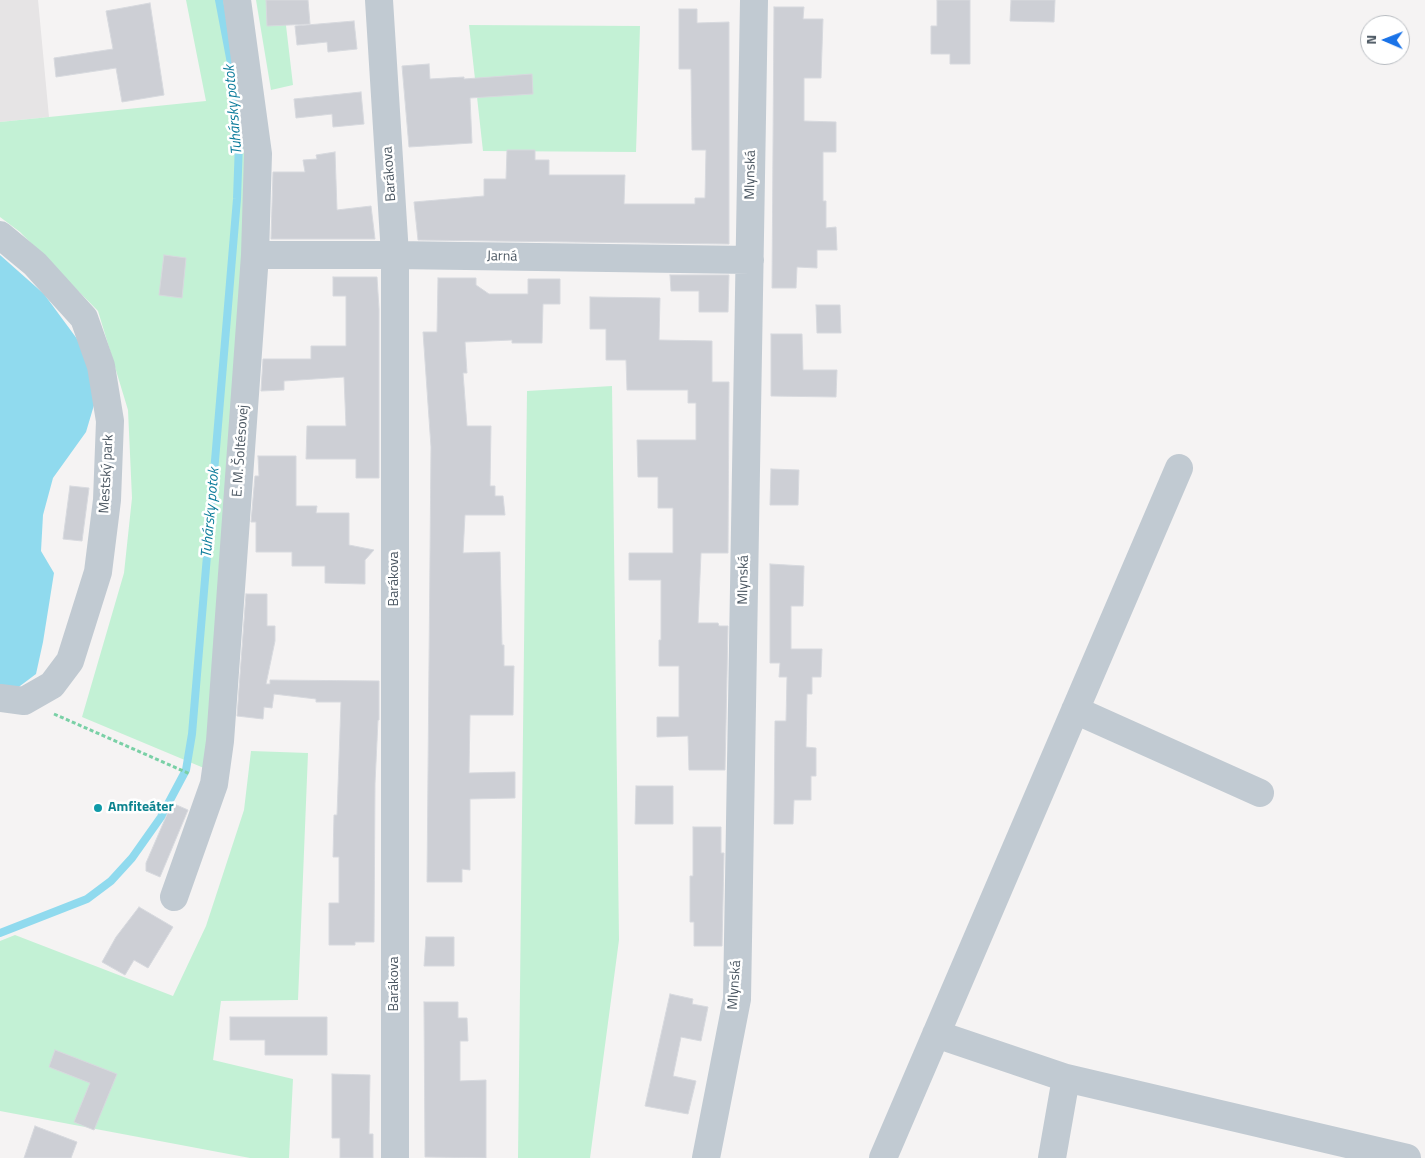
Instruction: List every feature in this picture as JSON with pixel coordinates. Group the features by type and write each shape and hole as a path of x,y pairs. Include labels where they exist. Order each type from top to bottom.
{"street":[{"name":"E. M. Šoltésovej","path":"174,897 214,784 220,741 255,256 258,154 238,0"},
{"name":"Barákova","path":"379,0 395,255 395,1158"},
{"name":"Mlynská","path":"706,1158 736,999 754,0"},
{"name":"Mestský park","path":"0,236 35,264 84,318 101,366 110,421 107,500 98,572 70,661 52,685 12,699"},
{"name":"Jarná","path":"255,256 395,255 750,260"},
{"path":"883,1158 1179,468"},
{"path":"1075,710 1260,793"},
{"path":"936,1034 1066,1078 1407,1158"},
{"path":"1052,1158 1066,1078"}],"path":[{"path":"12,699 194,776"}],"shaded area":[{"path":"0,0 38,0 49,117 0,122"}],"green space":[{"path":"186,0 234,0 257,143 211,771 82,717 124,573 132,498 128,410 98,311 20,232 0,217 0,122 206,101"},
{"path":"256,0 283,0 293,85 271,90"},
{"path":"469,25 640,26 636,152 483,151"},
{"path":"612,386 619,940 590,1158 518,1158 527,391"},
{"path":"251,751 308,753 298,1000 221,1001 213,1060 293,1079 289,1158 250,1158 0,1111 0,941 15,935 173,996 206,926 244,810"}],"water":[{"path":"0,255 44,294 83,347 97,395 86,432 53,478 43,515 41,551 54,573 43,642 36,674 12,692 0,690"}],"building":[{"path":"266,0 308,0 310,24 267,26"},
{"path":"937,0 970,0 970,64 950,64 950,54 931,54 931,26 937,26"},
{"path":"1011,0 1055,0 1054,22 1010,21"},
{"path":"150,3 164,95 122,102 116,68 56,77 54,58 113,49 106,11"},
{"path":"774,7 804,7 803,19 823,19 821,78 804,78 804,121 836,122 836,152 823,152 823,201 826,201 826,228 836,227 837,250 817,250 817,268 797,267 796,288 772,288"},
{"path":"679,9 697,9 697,23 729,22 729,244 418,240 414,202 484,196 484,179 506,179 507,150 535,150 535,160 549,160 549,175 625,175 624,204 695,204 695,198 705,198 706,150 692,150 691,69 679,69"},
{"path":"354,21 357,49 328,52 327,42 297,45 295,26"},
{"path":"429,64 430,79 464,77 464,79 532,74 533,94 470,98 472,143 409,147 402,66"},
{"path":"361,92 364,124 333,127 332,114 296,118 294,99"},
{"path":"335,152 337,210 371,206 375,239 271,239 273,172 305,172 303,160 317,159 316,155"},
{"path":"164,255 186,258 182,298 159,295"},
{"path":"670,275 729,275 728,312 699,312 699,291 671,291"},
{"path":"333,277 377,277 379,309 379,478 356,478 356,459 306,459 307,426 346,426 344,377 284,381 284,390 261,391 263,359 311,359 311,346 346,346 346,296 333,296"},
{"path":"438,278 476,278 476,285 489,294 528,294 528,279 560,279 560,304 543,304 542,343 512,343 512,340 465,342 467,373 463,373 467,426 491,426 490,486 495,486 495,496 503,496 505,515 465,515 463,553 500,552 504,666 514,666 513,715 470,715 469,773 515,772 515,798 470,799 470,870 462,869 462,882 427,882 431,447 423,332 437,332"},
{"path":"590,297 660,298 659,340 712,341 712,382 729,382 728,553 701,553 698,623 718,623 719,626 728,626 725,770 689,770 688,736 657,737 657,717 679,717 679,666 659,666 661,580 629,580 629,553 673,553 673,508 658,508 658,477 638,477 637,440 696,440 696,403 688,403 688,390 627,390 626,360 606,360 606,329 590,329"},
{"path":"816,305 840,305 841,333 817,333"},
{"path":"771,334 802,334 803,370 837,370 836,397 771,396"},
{"path":"258,456 296,456 296,506 317,506 316,513 349,513 349,545 374,550 365,560 365,584 325,583 325,566 292,566 292,552 256,552 256,522 251,522 255,476 259,476"},
{"path":"771,469 799,470 798,505 770,505"},
{"path":"70,486 89,488 82,541 63,539"},
{"path":"770,564 804,566 803,606 791,606 791,649 822,649 821,677 812,677 812,694 807,694 806,747 816,748 816,776 811,776 811,800 794,800 793,824 774,824 775,721 786,721 787,677 779,677 780,663 770,663"},
{"path":"246,594 267,594 267,626 275,626 275,641 266,684 270,684 270,680 379,681 379,720 375,783 374,942 355,942 355,945 329,945 329,903 339,903 339,857 333,857 334,815 337,815 341,702 316,702 316,699 274,694 272,708 264,707 263,719 237,716"},
{"path":"636,786 673,786 673,824 635,824"},
{"path":"172,803 188,810 160,877 146,871 146,863"},
{"path":"693,827 721,827 721,853 724,853 722,946 694,946 694,922 690,922 690,876 693,876"},
{"path":"139,907 173,927 148,968 134,960 125,975 102,962 116,937"},
{"path":"426,937 454,937 454,966 424,966"},
{"path":"670,994 693,999 692,1004 708,1007 701,1041 681,1037 673,1076 696,1081 688,1114 645,1106"},
{"path":"424,1002 458,1002 458,1018 467,1018 468,1041 460,1041 460,1081 486,1080 486,1158 425,1157"},
{"path":"230,1017 327,1017 327,1055 265,1055 265,1040 230,1040"},
{"path":"55,1050 117,1074 94,1130 74,1122 90,1083 49,1067"},
{"path":"332,1074 370,1075 369,1134 373,1134 373,1158 340,1158 340,1138 332,1138"},
{"path":"35,1126 77,1142 71,1158 24,1158"}],"waterway":[{"name":"Tuhársky potok","path":"0,933 87,899 111,881 132,858 161,817 186,770 192,734 237,199 239,143 234,79 219,0"}],"place":[{"name":"Amfiteáter","path":"98,808"}]}
